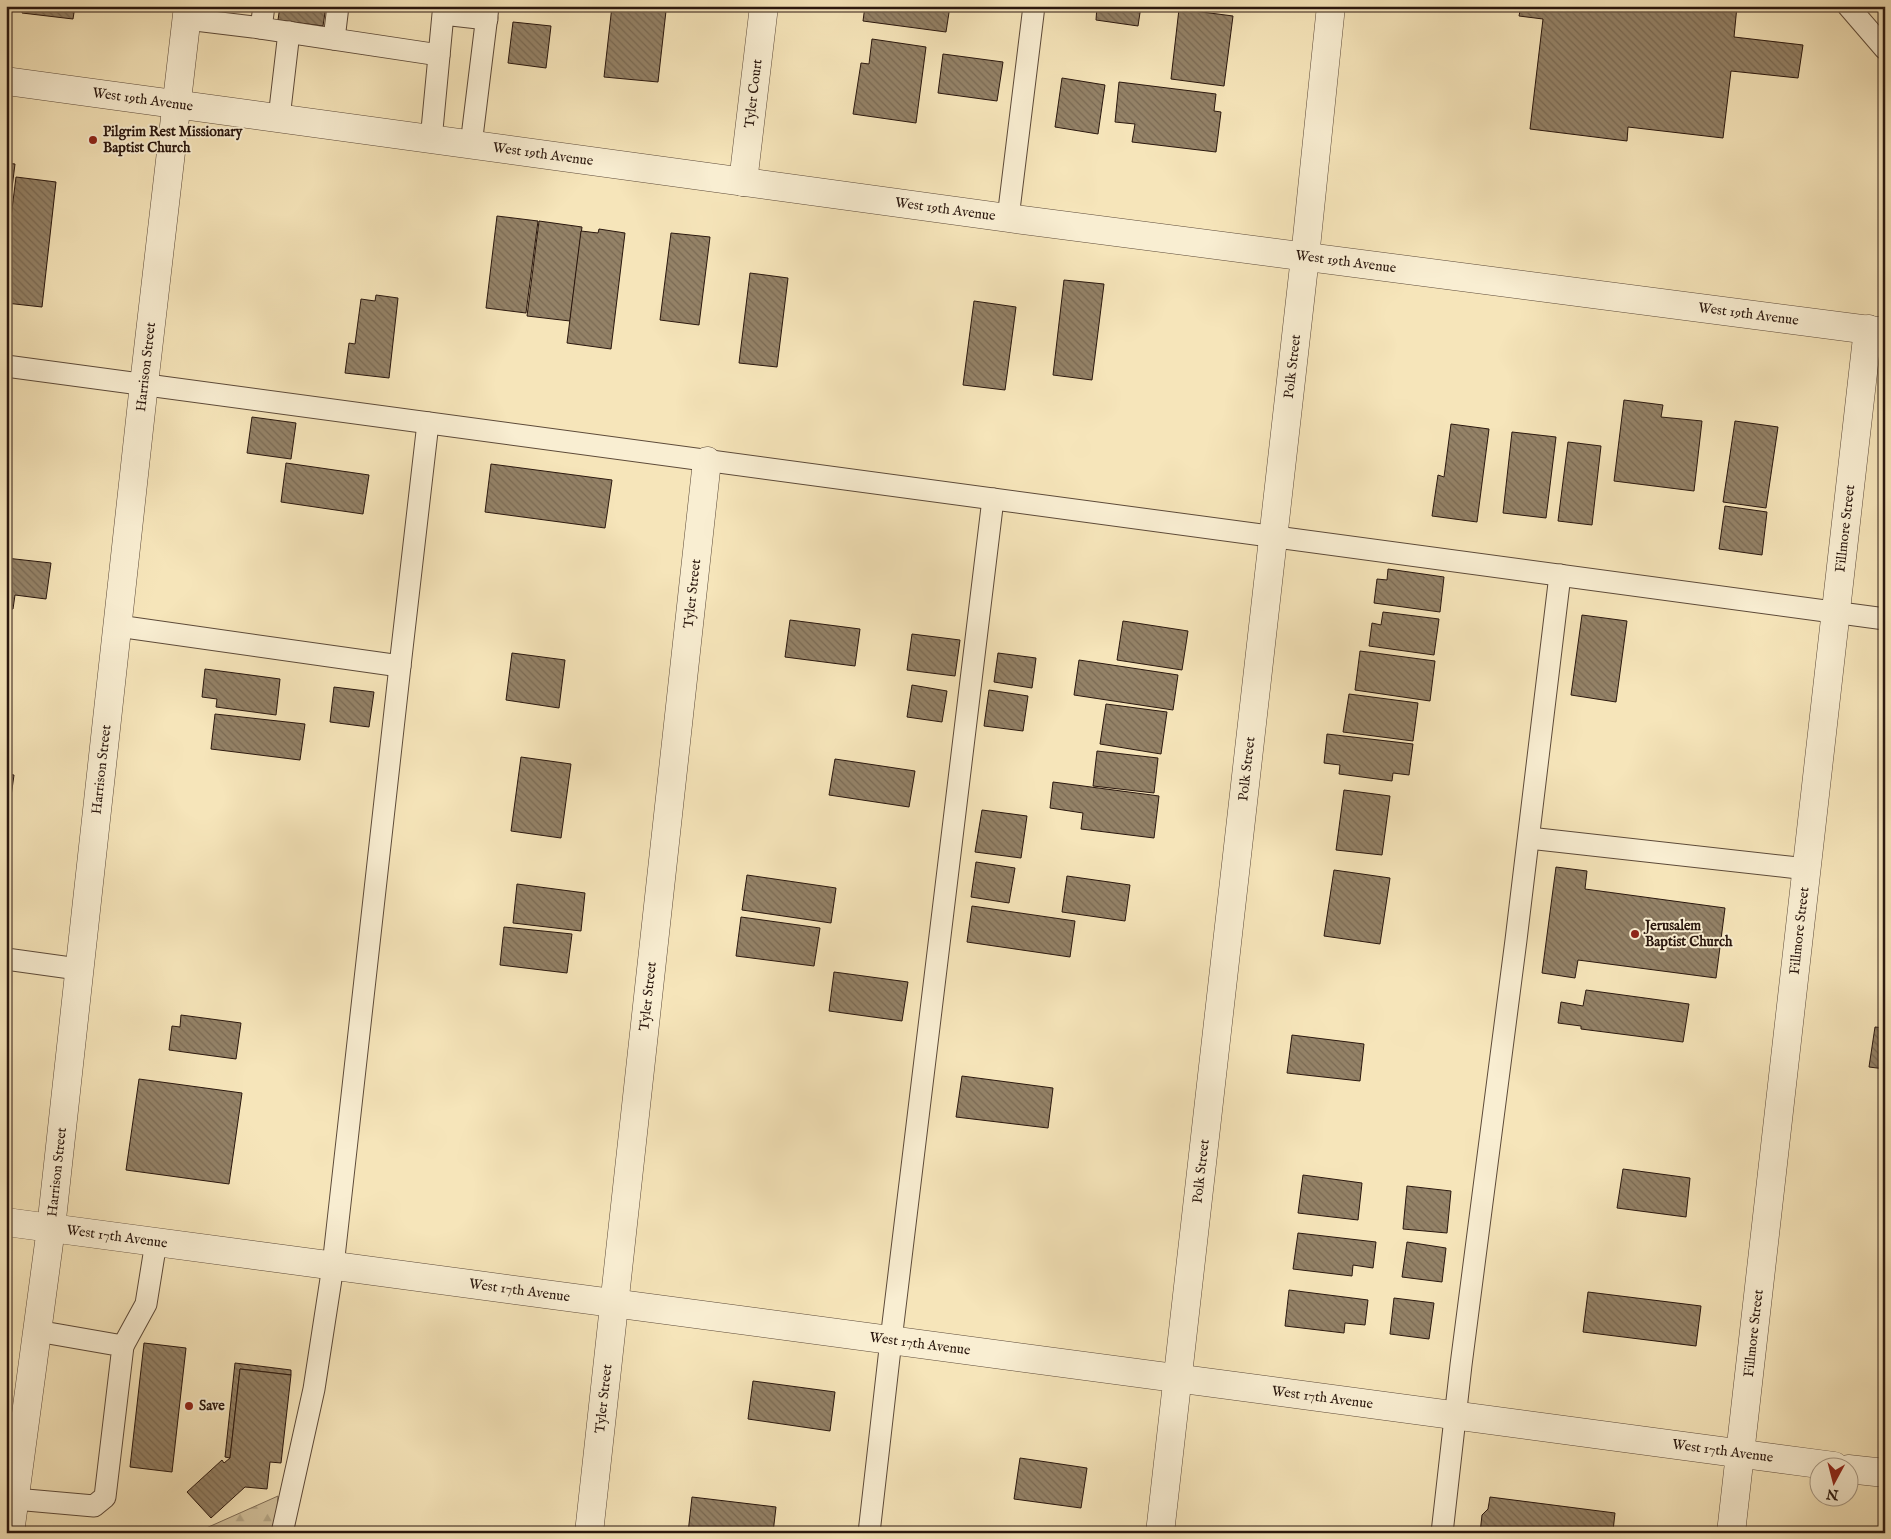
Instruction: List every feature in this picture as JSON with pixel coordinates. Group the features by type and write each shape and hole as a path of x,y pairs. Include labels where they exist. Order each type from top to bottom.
{"street":[{"name":"Tyler Court","path":"743,182 764,6"},
{"name":"Polk Street","path":"1160,1533 1331,6"},
{"name":"Harrison Street","path":"10,1533 51,1228 78,969 187,13"},
{"name":"West 19th Avenue","path":"6,81 1008,218 1876,330"},
{"name":"Fillmore Street","path":"1731,1533 1836,612 1876,330"},
{"name":"Tyler Street","path":"589,1533 616,1303 707,460"},
{"name":"West 17th Avenue","path":"6,1222 1808,1463"},
{"path":"1858,1469 1885,1473"}],"lane":[{"path":"261,28 264,6"},
{"path":"334,39 338,6"},
{"path":"1008,218 1034,6"},
{"path":"1848,6 1885,49"},
{"path":"187,13 261,28 439,55"},
{"path":"431,140 443,14 488,13 472,145"},
{"path":"279,118 289,32"},
{"path":"6,366 1885,619"},
{"path":"282,1533 314,1389 334,1266 428,423"},
{"path":"869,1533 890,1340 993,499"},
{"path":"1442,1533 1560,575"},
{"path":"118,626 400,666"},
{"path":"1529,838 1806,869"},
{"path":"6,959 78,969"},
{"path":"15,1499 94,1506 105,1498 123,1346 146,1304 156,1242"},
{"path":"37,1331 123,1346"}],"green space":[{"path":"278,1496 275,1533 195,1533"}],"building":[{"path":"23,6 75,6 73,19 22,13"},
{"path":"280,6 326,6 323,26 278,20"},
{"path":"612,6 666,11 658,82 604,77"},
{"path":"865,6 950,6 946,32 863,21"},
{"path":"1097,6 1141,6 1138,26 1096,20"},
{"path":"1521,6 1737,6 1734,37 1803,45 1798,78 1731,71 1723,138 1628,127 1627,141 1530,129 1543,19 1519,16"},
{"path":"1179,9 1233,16 1224,86 1171,79"},
{"path":"513,22 551,26 546,68 508,63"},
{"path":"872,39 926,47 916,123 853,114 861,63 869,64"},
{"path":"943,54 1003,62 997,101 938,93"},
{"path":"1062,78 1105,85 1098,134 1055,127"},
{"path":"1119,82 1216,94 1214,111 1221,112 1216,152 1132,142 1135,124 1115,122"},
{"path":"6,163 15,164 6,236"},
{"path":"16,177 56,182 42,307 6,303 6,257"},
{"path":"497,216 538,221 526,313 486,308"},
{"path":"539,221 582,227 570,321 527,316"},
{"path":"599,229 625,233 611,349 567,343 581,231 598,233"},
{"path":"671,233 710,237 699,325 660,320"},
{"path":"750,273 788,278 777,367 739,363"},
{"path":"1064,280 1104,284 1092,380 1053,375"},
{"path":"376,295 398,298 389,378 345,373 349,343 355,344 361,299 375,301"},
{"path":"974,301 1016,307 1005,390 963,385"},
{"path":"1624,400 1663,405 1661,417 1702,421 1694,491 1614,481"},
{"path":"252,417 296,423 291,459 247,453"},
{"path":"1735,421 1778,427 1766,508 1723,502"},
{"path":"1451,424 1489,429 1477,522 1432,516 1438,475 1444,477"},
{"path":"1512,432 1556,437 1546,518 1503,513"},
{"path":"1568,442 1601,446 1592,525 1558,521"},
{"path":"286,463 369,475 363,514 281,502"},
{"path":"491,464 612,480 605,528 485,512"},
{"path":"1725,506 1767,512 1762,555 1719,549"},
{"path":"6,558 51,563 46,599 15,595 13,609 6,609"},
{"path":"1388,569 1444,577 1440,612 1374,603 1377,579 1387,580"},
{"path":"1383,612 1439,619 1434,655 1369,646 1372,623 1381,625"},
{"path":"1582,615 1627,621 1616,702 1571,695"},
{"path":"790,620 860,629 855,666 785,657"},
{"path":"1123,621 1188,631 1182,670 1117,660"},
{"path":"912,634 960,640 955,676 907,670"},
{"path":"1360,651 1435,661 1430,701 1355,690"},
{"path":"512,653 565,660 559,708 506,700"},
{"path":"998,653 1036,658 1032,688 994,682"},
{"path":"1079,660 1178,675 1173,710 1074,695"},
{"path":"205,669 280,679 276,715 216,707 217,699 202,697"},
{"path":"912,685 947,691 942,722 907,717"},
{"path":"334,687 374,692 369,727 330,722"},
{"path":"989,690 1028,696 1023,731 984,726"},
{"path":"1349,694 1418,703 1413,741 1343,732"},
{"path":"1106,704 1167,712 1161,754 1100,744"},
{"path":"215,714 305,724 300,760 211,749"},
{"path":"1327,734 1413,744 1409,775 1393,773 1392,781 1339,774 1340,765 1324,763"},
{"path":"1097,751 1158,758 1154,793 1093,786"},
{"path":"521,757 571,764 561,838 511,831"},
{"path":"835,759 915,771 909,807 829,795"},
{"path":"6,774 14,775 9,811 6,810"},
{"path":"1053,782 1159,796 1154,838 1081,829 1083,813 1050,808"},
{"path":"1344,790 1390,796 1382,855 1336,850"},
{"path":"982,810 1027,816 1021,858 975,852"},
{"path":"976,862 1015,868 1009,903 971,897"},
{"name":"Jerusalem Baptist Church","path":"1556,867 1587,871 1585,889 1725,908 1716,978 1578,960 1575,978 1542,973"},
{"path":"1334,870 1390,878 1380,944 1324,936"},
{"path":"747,875 836,888 831,923 742,910"},
{"path":"1067,876 1130,885 1125,921 1062,912"},
{"path":"517,884 585,893 581,931 513,923"},
{"path":"972,906 1075,921 1070,957 967,942"},
{"path":"741,917 820,928 814,966 736,956"},
{"path":"504,927 572,934 567,973 500,965"},
{"path":"834,972 908,982 902,1021 829,1011"},
{"path":"1586,990 1689,1004 1683,1042 1581,1029 1581,1026 1558,1023 1561,1002 1583,1006"},
{"path":"181,1015 241,1023 236,1059 169,1050 172,1026 180,1027"},
{"path":"1875,1027 1885,1028 1885,1069 1869,1067"},
{"path":"1292,1035 1364,1044 1360,1081 1287,1073"},
{"path":"962,1076 1053,1088 1048,1128 956,1117"},
{"path":"139,1079 242,1093 229,1184 126,1170"},
{"path":"1623,1169 1690,1178 1686,1217 1617,1208"},
{"path":"1303,1175 1362,1183 1358,1220 1298,1213"},
{"path":"1407,1186 1451,1191 1447,1233 1403,1229"},
{"path":"1298,1233 1376,1242 1373,1268 1353,1265 1352,1276 1293,1269"},
{"path":"1407,1242 1446,1248 1442,1282 1402,1277"},
{"path":"1289,1290 1368,1300 1365,1325 1345,1323 1344,1333 1285,1326"},
{"path":"1588,1292 1701,1306 1696,1346 1583,1332"},
{"path":"1394,1298 1434,1303 1429,1339 1390,1334"},
{"path":"144,1343 186,1348 172,1472 130,1467"},
{"path":"235,1363 291,1370 291,1375 240,1369 230,1458 225,1457"},
{"path":"240,1369 291,1375 281,1463 270,1462 267,1489 245,1487 211,1518 187,1492 222,1460 224,1463 230,1458"},
{"path":"753,1381 835,1392 830,1431 748,1419"},
{"path":"1020,1458 1087,1468 1081,1508 1014,1499"},
{"path":"692,1497 776,1507 773,1533 688,1533"},
{"path":"1490,1497 1615,1513 1613,1531 1617,1531 1617,1533 1480,1533 1482,1515 1488,1509"}],"place":[{"name":"Pilgrim Rest Missionary Baptist Church","path":"93,140"},
{"name":"Jerusalem Baptist Church","path":"1635,934"},
{"name":"Save","path":"189,1406"}]}
